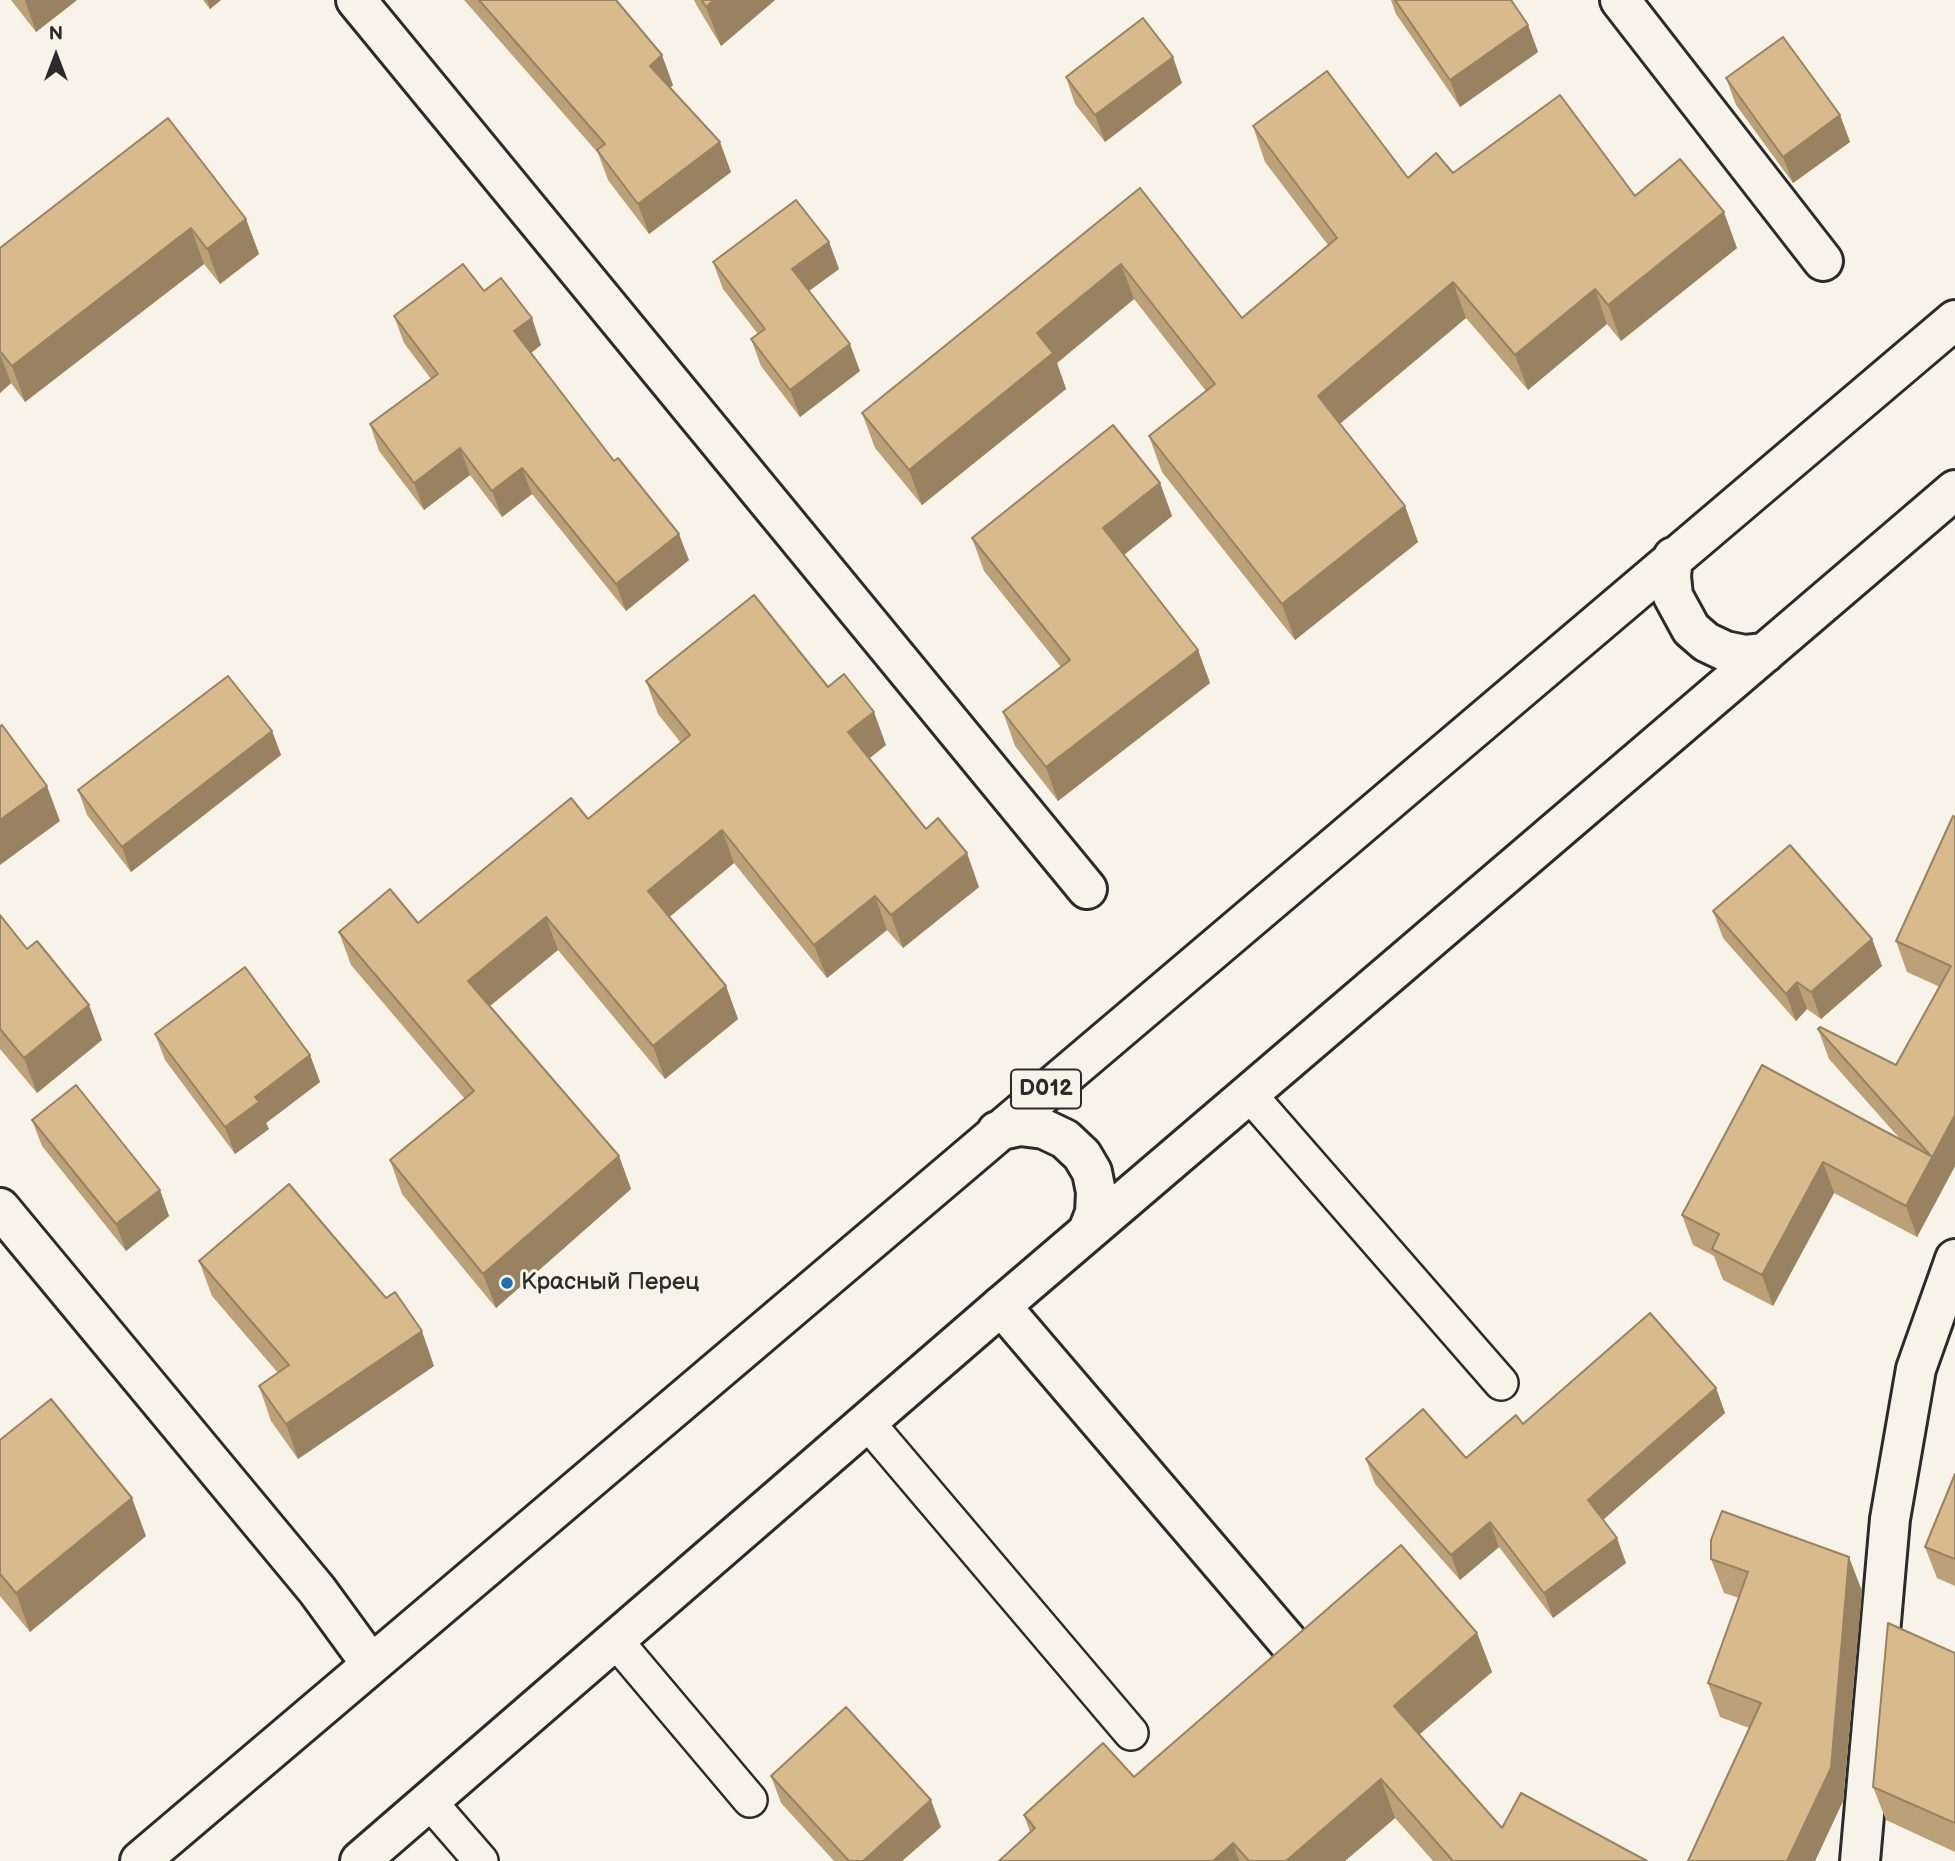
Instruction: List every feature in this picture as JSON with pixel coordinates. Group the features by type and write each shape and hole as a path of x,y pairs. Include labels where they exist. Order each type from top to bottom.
{"main road":[{"path":"356,0 1087,889"},
{"path":"1620,0 1824,261"},
{"name":"D012","path":"140,1861 1673,556 1955,320"},
{"path":"360,1861 1088,1231 1955,490"},
{"path":"1673,556 1673,596 1691,629 1706,642 1725,651 1765,653"},
{"path":"997,1131 1020,1126 1044,1129 1065,1139 1082,1155 1092,1172 1096,1192 1095,1213 1088,1231"},
{"path":"0,1208 317,1590 371,1664"},
{"path":"1860,1861 1890,1519 1916,1369 1955,1259"},
{"path":"1001,1306 1295,1650"}],"lane":[{"path":"1249,1094 1502,1383"},
{"path":"867,1422 1131,1733"},
{"path":"615,1640 750,1800"},
{"path":"429,1801 481,1861"}],"building":[{"path":"479,0 616,0 662,55 650,66 720,142 638,204 597,150 605,144"},
{"path":"702,0 714,0 706,7"},
{"path":"1395,0 1511,0 1528,25 1450,80"},
{"path":"1143,18 1173,57 1095,115 1066,77"},
{"path":"1783,37 1840,115 1783,157 1726,78"},
{"path":"1327,71 1408,178 1436,153 1453,173 1560,95 1635,196 1680,159 1724,212 1608,305 1595,289 1515,355 1453,282 1318,396 1405,506 1282,604 1149,436 1215,384 1121,264 1037,333 1053,353 909,470 862,413 1140,188 1242,318 1337,238 1253,126"},
{"path":"168,118 246,219 207,249 191,228 12,366 0,351 0,248"},
{"path":"796,200 829,242 792,269 850,344 790,390 751,339 765,329 713,262"},
{"path":"463,264 484,291 501,278 532,318 514,331 614,461 618,458 679,534 616,584 522,468 492,491 460,448 414,483 370,424 438,374 394,316"},
{"path":"1113,425 1160,483 1103,528 1198,650 1046,767 1003,712 1070,660 972,538"},
{"path":"754,595 828,687 844,674 874,712 848,732 926,829 938,818 967,853 891,915 875,896 814,945 722,830 648,891 726,986 653,1046 546,917 468,981 619,1156 483,1274 390,1160 474,1091 339,932 390,889 418,923 571,798 588,819 690,735 646,681"},
{"path":"228,676 272,731 122,847 78,790"},
{"path":"2,725 47,786 0,820 0,726"},
{"path":"1953,816 1955,1115 1906,1206 1823,1162 1762,1275 1712,1249 1719,1234 1682,1215 1762,1065 1931,1156 1818,1029 1820,1027 1896,1065 1951,966 1896,941"},
{"path":"1790,845 1872,939 1811,992 1797,982 1786,994 1713,911"},
{"path":"0,915 27,949 37,941 89,1005 24,1058 0,1029"},
{"path":"245,967 310,1055 255,1097 259,1102 225,1127 155,1034"},
{"path":"76,1085 160,1190 116,1224 32,1120"},
{"path":"289,1184 386,1298 395,1292 422,1331 286,1424 259,1386 289,1365 199,1261"},
{"path":"1650,1313 1716,1388 1588,1500 1617,1538 1544,1593 1490,1522 1451,1555 1366,1459 1423,1409 1466,1458 1516,1415 1523,1424"},
{"path":"51,1399 132,1498 16,1593 0,1574 0,1440"},
{"path":"1955,1474 1955,1559 1925,1547"},
{"path":"1722,1511 1849,1557 1831,1768 1787,1861 1688,1861 1761,1703 1708,1683 1748,1572 1711,1559 1711,1540"},
{"path":"1401,1545 1477,1633 1394,1706 1502,1828 1521,1793 1647,1861 1453,1861 1381,1779 1286,1861 1249,1861 1233,1843 1213,1861 999,1861 1035,1828 1024,1815 1103,1743 1134,1777"},
{"path":"1888,1623 1955,1653 1955,1823 1873,1787"},
{"path":"846,1707 931,1800 863,1861 849,1861 771,1776"}],"place":[{"name":"Красный Перец","path":"507,1283"}]}
